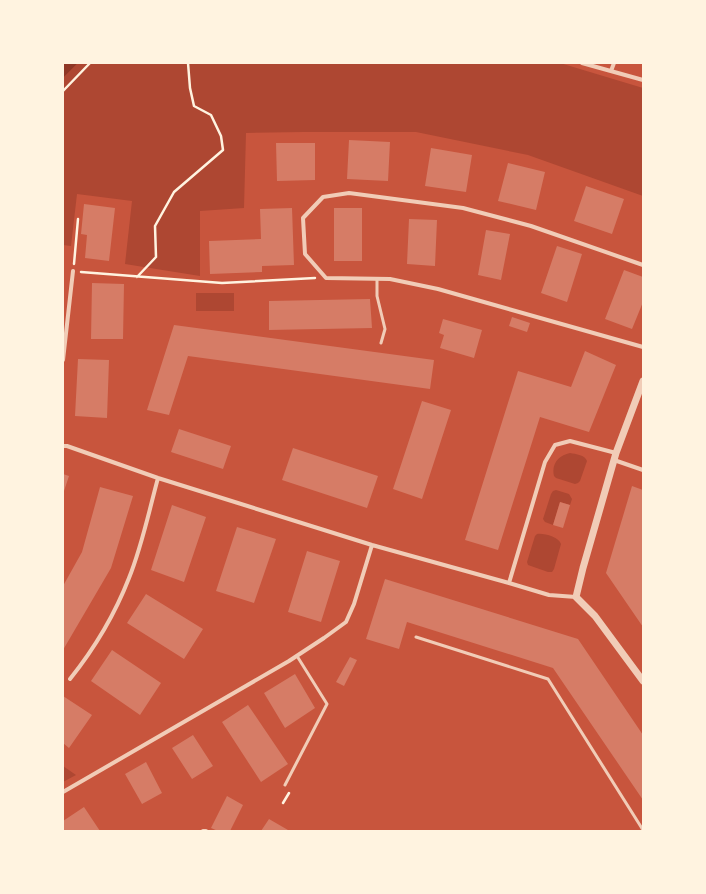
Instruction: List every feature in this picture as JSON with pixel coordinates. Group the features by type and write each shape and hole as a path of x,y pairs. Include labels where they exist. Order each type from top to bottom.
{"street":[{"path":"582,63 643,80"},
{"path":"611,71 614,63"},
{"path":"643,266 531,226 463,208 349,193 323,197 303,218 305,254 326,278 390,279 438,289 643,347"},
{"path":"63,360 73,271"},
{"path":"576,597 615,456 643,381"},
{"path":"509,583 545,462 555,445 570,440 615,456 643,470"},
{"path":"63,446 67,446 158,478 372,546 549,595 576,597 595,616 643,681"},
{"path":"70,679 90,654 129,579 142,540 158,478"},
{"path":"63,792 297,656 346,622 354,604 372,546"}],"lane":[{"path":"377,279 377,296 385,329 381,343"},
{"path":"416,637 548,679 643,830"},
{"path":"285,785 327,704 297,656"}],"path":[{"path":"63,91 90,63"},
{"path":"137,277 156,256 155,226 174,192 223,150 221,136 211,115 194,106 190,88 188,63"},
{"path":"78,219 73,271 222,283 326,278"},
{"path":"283,804 288,794"}],"shaded area":[{"path":"63,63 78,63 63,78"},
{"path":"78,63 560,63 643,88 643,196 528,155 416,132 246,133 244,208 200,211 200,276 125,264 132,201 77,194 71,246 63,245 63,78"},
{"path":"196,293 234,293 234,311 196,311"},
{"path":"570,453 582,456 587,461 580,481 575,484 556,478 553,472 555,464 559,458"},
{"path":"556,490 569,494 572,499 570,505 560,502 553,525 545,522 543,519 551,494"},
{"path":"537,534 551,536 557,539 561,544 552,572 528,565 527,562 535,536"},
{"path":"63,766 76,775 63,782"}],"building":[{"path":"349,140 390,142 388,181 347,179"},
{"path":"276,143 315,143 315,180 277,181"},
{"path":"431,148 472,155 466,192 425,186"},
{"path":"508,163 545,172 536,210 498,201"},
{"path":"586,186 624,199 612,234 574,221"},
{"path":"84,204 115,208 109,261 85,258 87,235 81,234"},
{"path":"292,208 294,265 262,266 262,272 210,274 209,241 261,239 260,209"},
{"path":"334,208 362,208 362,261 334,261"},
{"path":"409,219 437,220 435,266 407,264"},
{"path":"486,230 510,234 501,280 478,275"},
{"path":"557,246 582,254 567,302 541,293"},
{"path":"624,270 643,277 643,302 632,329 605,319"},
{"path":"92,283 124,284 123,339 91,339"},
{"path":"370,299 372,328 269,330 269,301"},
{"path":"512,317 530,323 527,332 509,326"},
{"path":"443,319 482,330 474,358 440,348 444,335 439,333"},
{"path":"174,325 434,360 430,389 188,356 169,415 147,410"},
{"path":"585,351 616,365 589,432 540,417 498,550 465,540 518,371 571,387"},
{"path":"78,359 109,360 107,418 75,416"},
{"path":"422,401 451,410 422,499 393,489"},
{"path":"179,429 231,446 223,469 171,452"},
{"path":"293,448 378,476 367,508 282,480"},
{"path":"63,474 69,476 63,494"},
{"path":"632,486 643,490 643,627 606,573"},
{"path":"100,487 133,496 111,568 63,650 63,586 82,552"},
{"path":"560,502 570,505 563,528 553,525"},
{"path":"172,505 206,517 184,582 151,570"},
{"path":"237,527 276,539 254,603 216,591"},
{"path":"307,551 340,561 321,622 288,612"},
{"path":"385,579 578,639 643,735 643,800 553,668 407,622 399,649 366,639"},
{"path":"146,594 203,629 184,659 127,623"},
{"path":"112,650 161,683 140,715 91,681"},
{"path":"350,657 357,660 344,686 336,682"},
{"path":"295,674 315,708 285,728 264,693"},
{"path":"63,696 92,715 69,748 63,743"},
{"path":"248,705 288,764 261,782 222,722"},
{"path":"193,735 213,766 192,779 172,748"},
{"path":"146,762 162,793 142,804 125,774"},
{"path":"227,796 243,805 230,831 218,831 211,828"},
{"path":"84,807 100,831 63,831 63,821"},
{"path":"269,819 288,830 261,831"}]}
